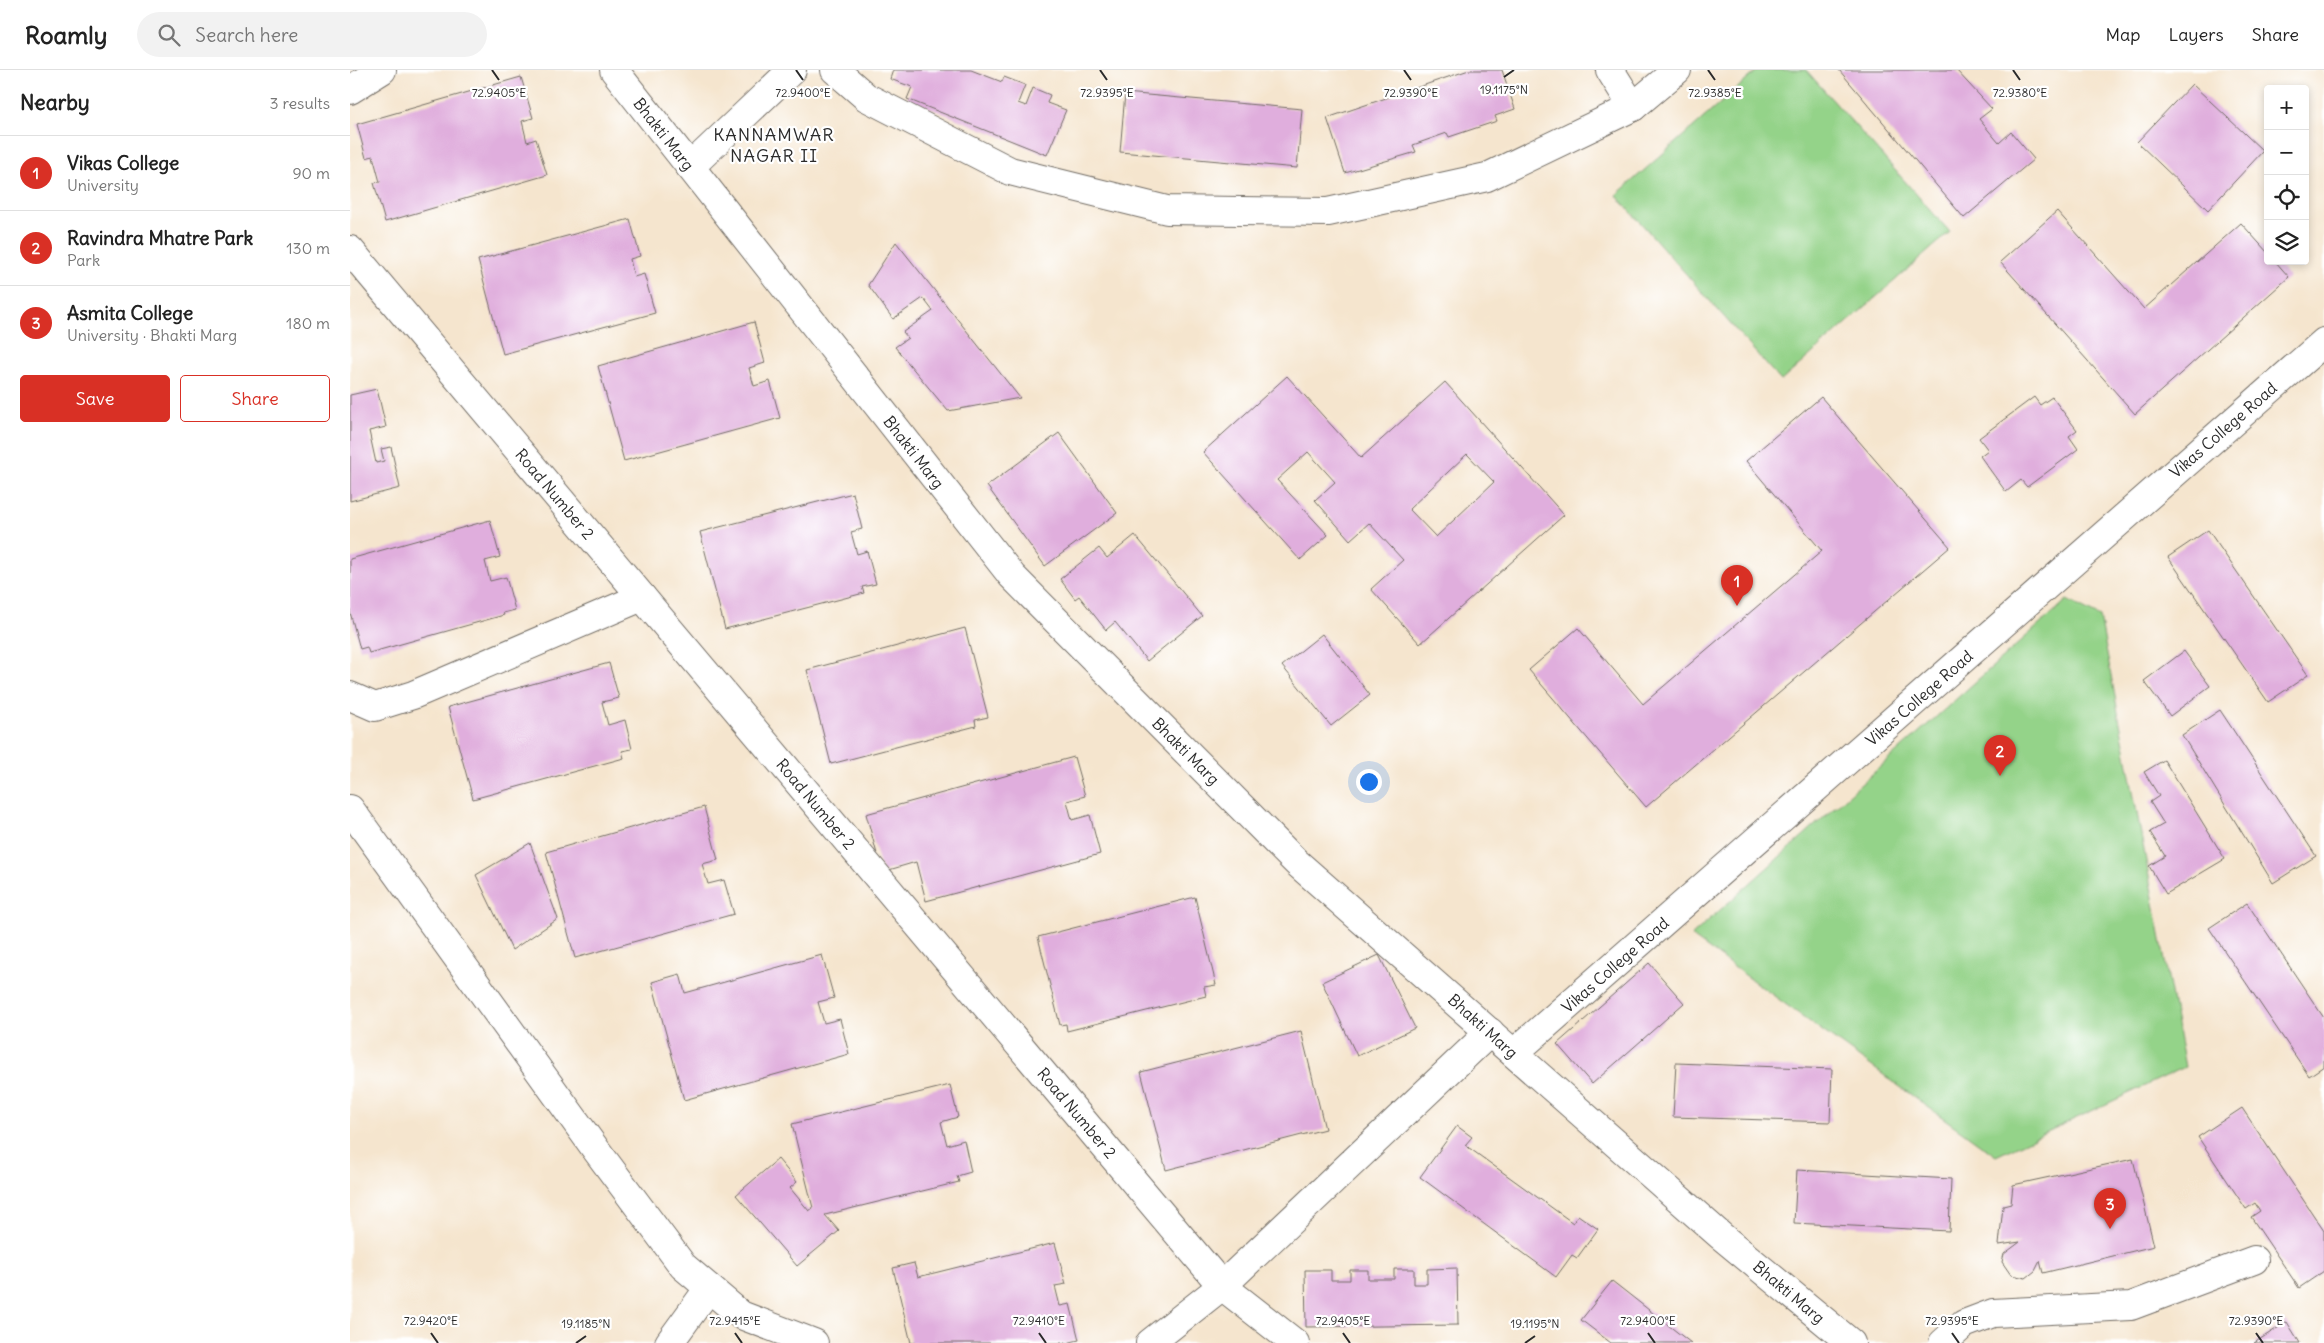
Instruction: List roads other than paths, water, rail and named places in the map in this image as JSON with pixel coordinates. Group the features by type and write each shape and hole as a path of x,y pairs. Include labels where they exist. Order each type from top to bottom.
{"street":[{"path":"350,90 382,70"},
{"name":"Bhakti Marg","path":"614,70 1012,576 1296,862 1721,1236 1851,1343"},
{"path":"690,167 792,70"},
{"path":"835,70 866,97 1010,171 1167,210 1328,212 1487,177 1633,107 1677,70"},
{"path":"1610,70 1633,107"},
{"name":"Road Number 2","path":"350,250 1222,1286 1296,1343"},
{"name":"Vikas College Road","path":"1514,1053 2324,342"},
{"path":"350,696 375,707 414,695 642,597"},
{"path":"350,809 597,1152 683,1266 741,1315 814,1343"},
{"path":"1150,1343 1222,1286 1490,1032"},
{"path":"1943,1343 1964,1324 1993,1313 2130,1306 2254,1260"},
{"path":"669,1343 709,1288"}],"place":[{"name":"Vikas College","path":"1737,606"},
{"name":"Ravindra Mhatre Park","path":"2000,776"},
{"name":"Asmita College","path":"2110,1229"}],"district":[{"name":"KANNAMWAR NAGAR II","path":"774,145"}]}
